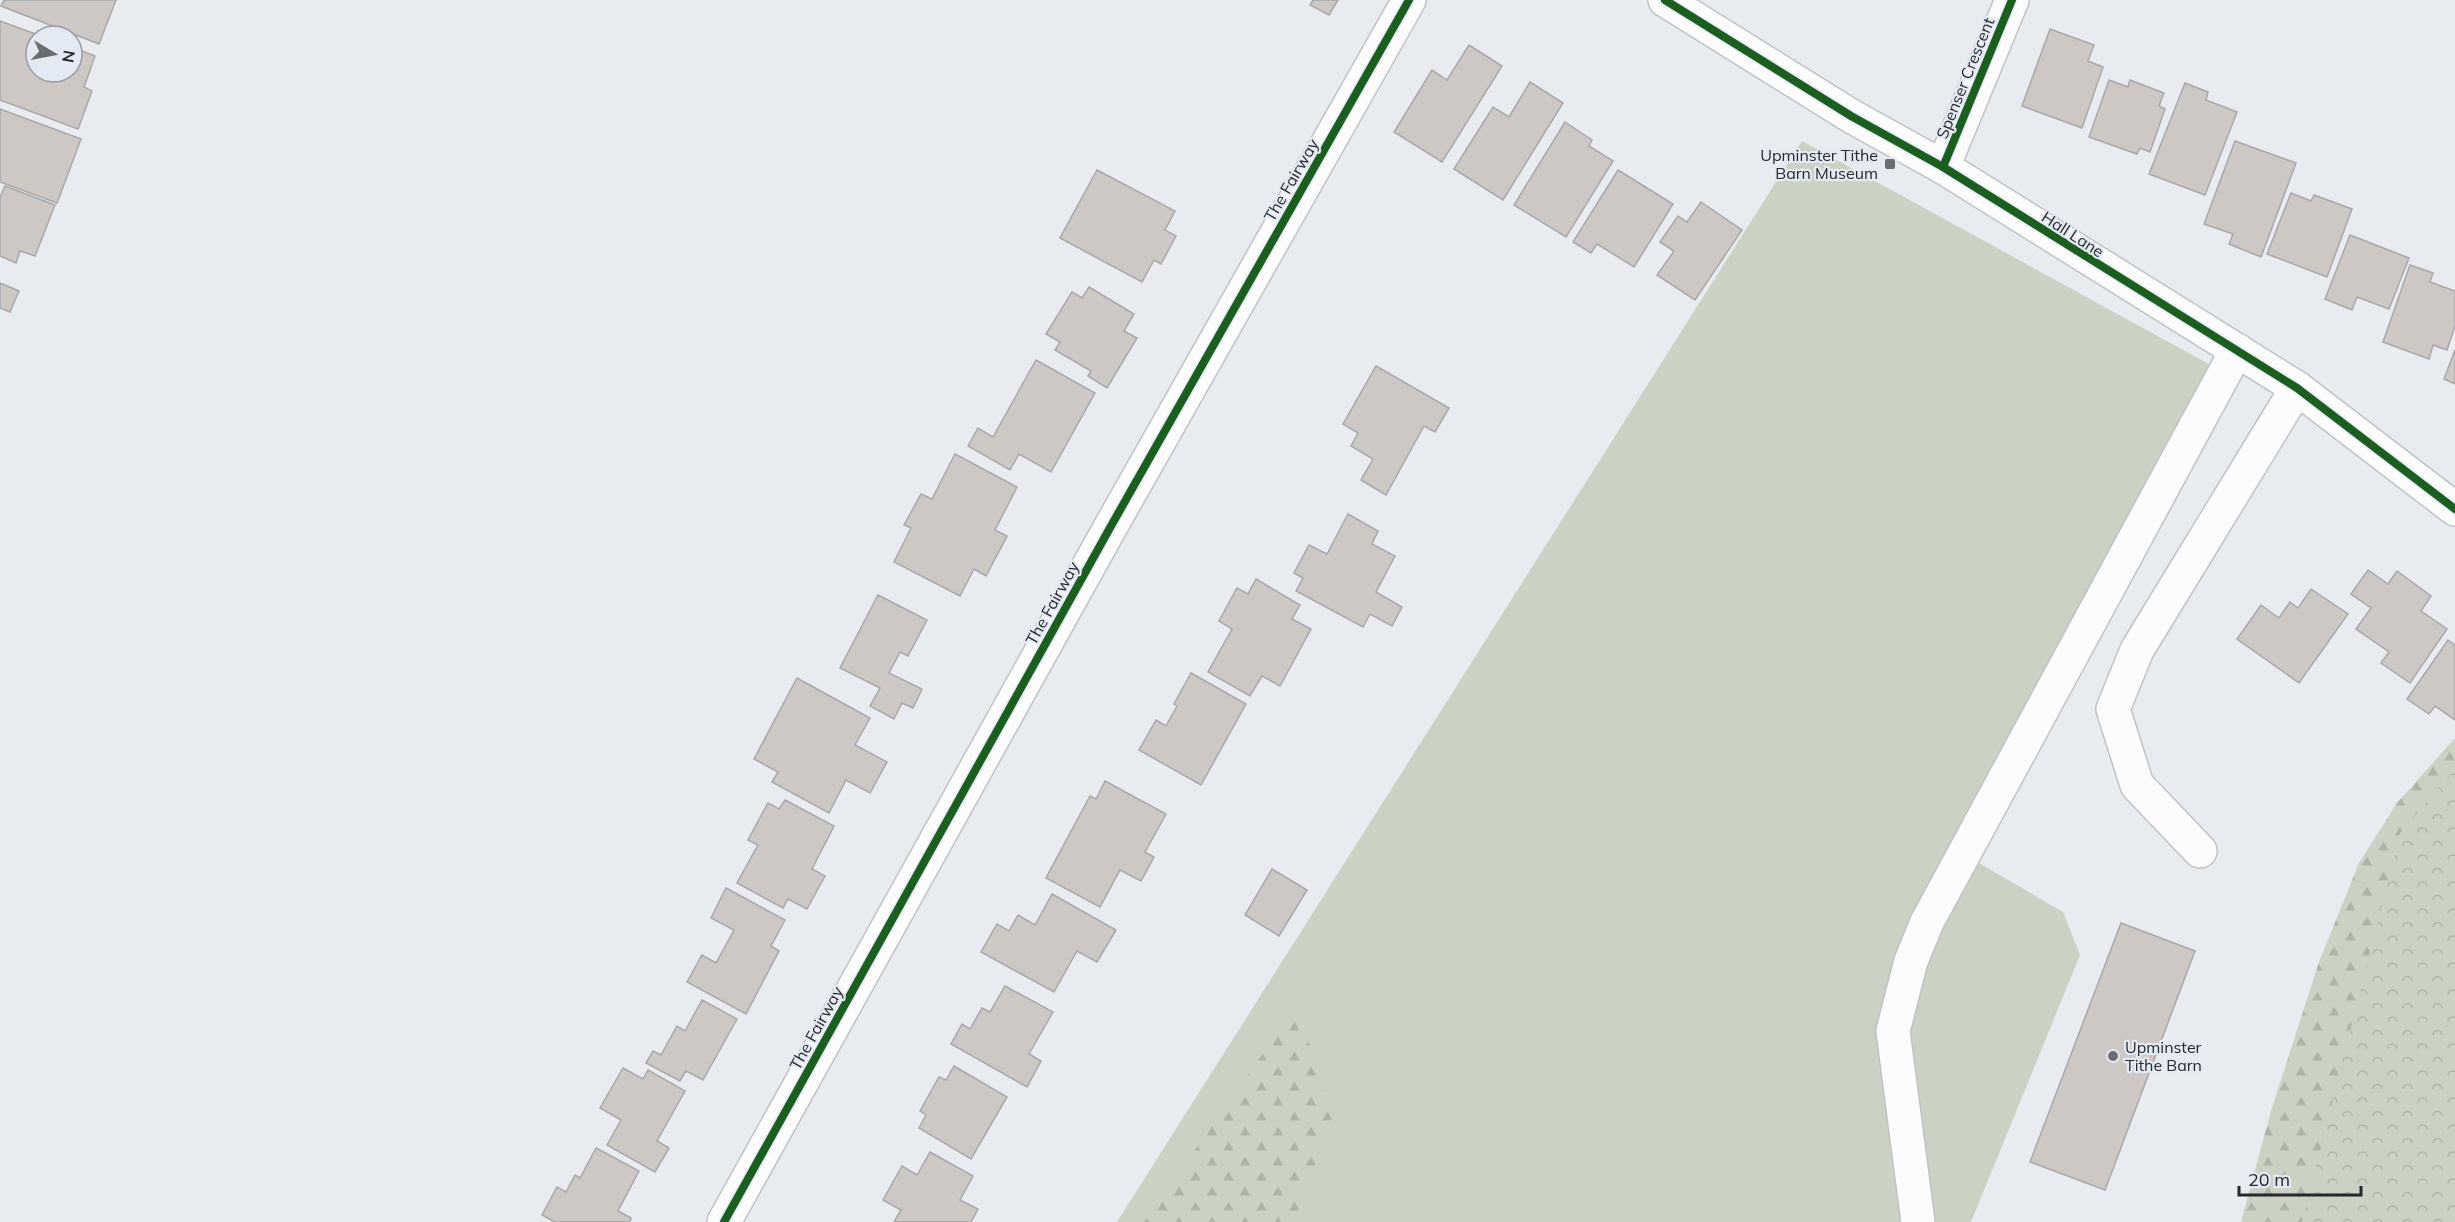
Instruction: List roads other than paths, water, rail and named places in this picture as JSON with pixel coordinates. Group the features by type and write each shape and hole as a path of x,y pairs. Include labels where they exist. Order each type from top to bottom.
{"street":[{"name":"The Fairway","path":"724,1222 1111,526 1409,0"},
{"name":"Hall Lane","path":"1665,0 1851,116 1943,167 2297,388 2455,509"},
{"name":"Spenser Crescent","path":"1943,167 2012,0"},
{"path":"1918,1222 1893,1031 1911,961 1927,922 2237,350"},
{"path":"2200,851 2137,785 2113,709 2138,650 2297,388"}],"place":[{"name":"Upminster Tithe Barn Museum","path":"1890,164"},
{"name":"Upminster Tithe Barn","path":"2113,1056"}]}
